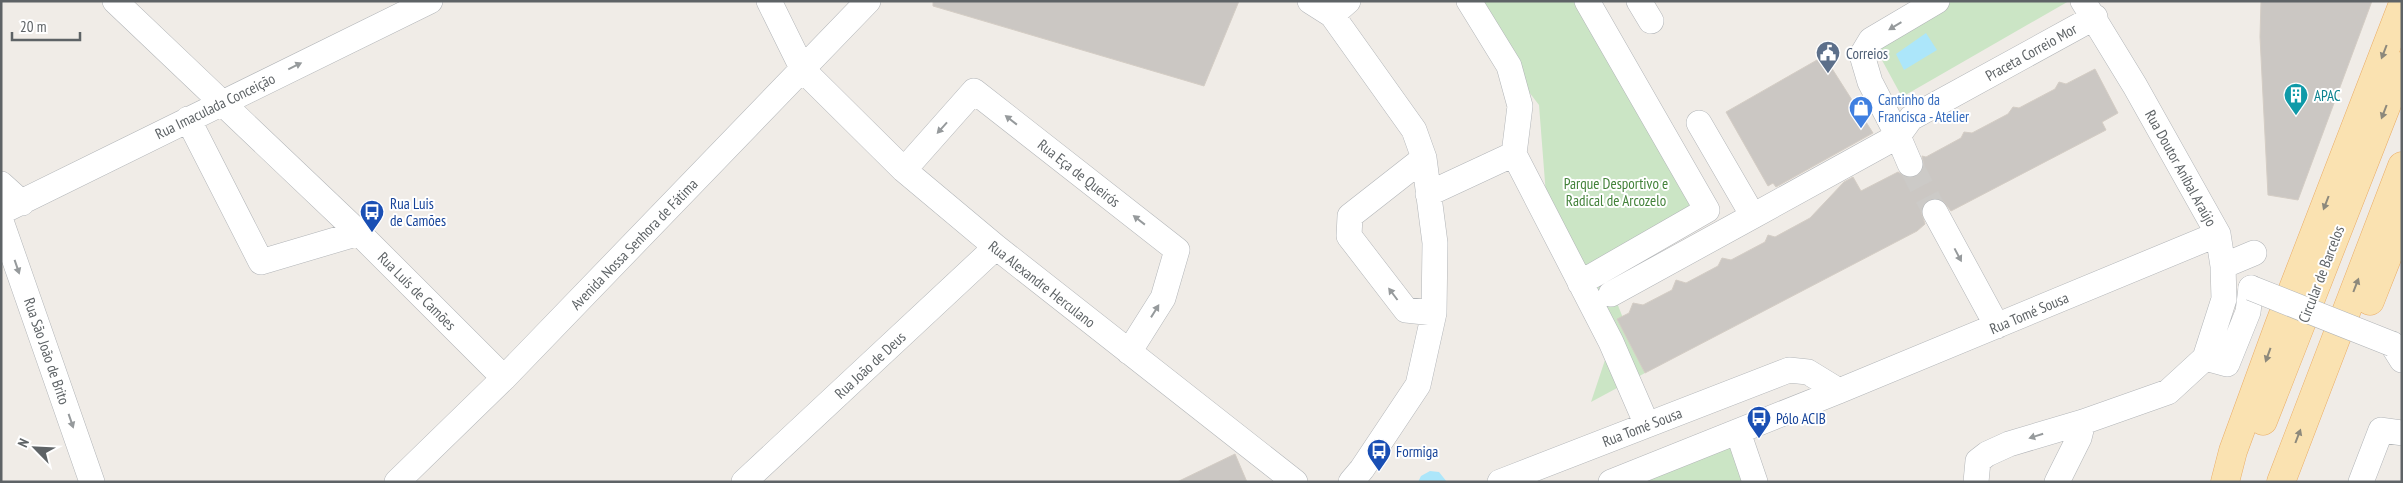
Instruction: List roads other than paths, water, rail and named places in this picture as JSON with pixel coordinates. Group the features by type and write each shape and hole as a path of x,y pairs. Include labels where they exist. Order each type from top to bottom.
{"main road":[{"path":"2225,482 2233,451 2275,334 2402,6"},
{"name":"Circular de Barcelos","path":"2240,482 2402,66"},
{"path":"2281,482 2402,166"},
{"path":"2300,482 2402,220"}],"street":[{"name":"Rua Luís de Camões","path":"115,1 220,103 359,233 504,378"},
{"name":"Rua Imaculada Conceição","path":"12,208 220,103 430,1"},
{"name":"Rua Alexandre Herculano","path":"769,1 803,70 904,170 996,248 1295,482"},
{"name":"Avenida Nossa Senhora de Fátima","path":"396,482 504,378 868,1"},
{"path":"1310,1 1340,8 1414,130 1424,158 1435,243 1434,313 1418,384 1362,469 1351,482"},
{"path":"1469,1 1509,66 1520,106 1514,154 1611,342 1647,425"},
{"path":"1580,283 1707,210 1586,1"},
{"path":"1910,164 1870,82 1862,55 1871,40 1937,1"},
{"name":"Praceta Correio Mor","path":"1898,136 1911,118 2089,9"},
{"name":"Rua Doutor Aníbal Araújo","path":"1976,482 1978,461 1987,454 2009,444 2082,422 2168,392 2205,358 2224,299 2223,266 2218,234 2089,9"},
{"name":"Rua Eça de Queirós","path":"904,170 974,91 1177,250 1162,298 1129,352"},
{"path":"188,119 261,262 359,233"},
{"path":"1699,123 1753,216"},
{"path":"1612,294 1898,136"},
{"path":"1428,194 1514,154"},
{"path":"1424,158 1350,216 1349,236 1406,310 1434,313"},
{"path":"1,184 12,208"},
{"path":"1935,212 1997,326"},
{"name":"Rua São João de Brito","path":"1,221 92,482"},
{"name":"Rua Tomé Sousa","path":"1611,482 1839,391 2218,234"},
{"name":"Rua João de Deus","path":"744,482 996,248"},
{"path":"2223,266 2254,253"},
{"path":"2205,358 2227,364 2248,312 2251,288 2397,352"},
{"name":"Rua Tomé Sousa","path":"1500,482 1789,370 1808,372 1839,391"},
{"path":"2057,482 2079,438 2082,422"},
{"path":"2362,482 2392,431"},
{"path":"1738,432 1755,482"}],"water":[{"path":"1926,33 1937,50 1904,70 1896,54"},
{"path":"1430,471 1439,472 1447,482 1418,482 1421,476"}],"tunnel":[{"path":"1910,164 1935,212"}],"place":[{"name":"Correios","path":"1828,74"},
{"name":"APAC","path":"2296,116"},
{"name":"Cantinho da Francisca - Atelier","path":"1861,129"},
{"name":"Rua Luis de Camões","path":"372,233"},
{"name":"Pólo ACIB","path":"1759,439"},
{"name":"Formiga","path":"1379,472"}],"park label":[{"name":"Parque Desportivo e Radical de Arcozelo","path":"1616,192"}]}
